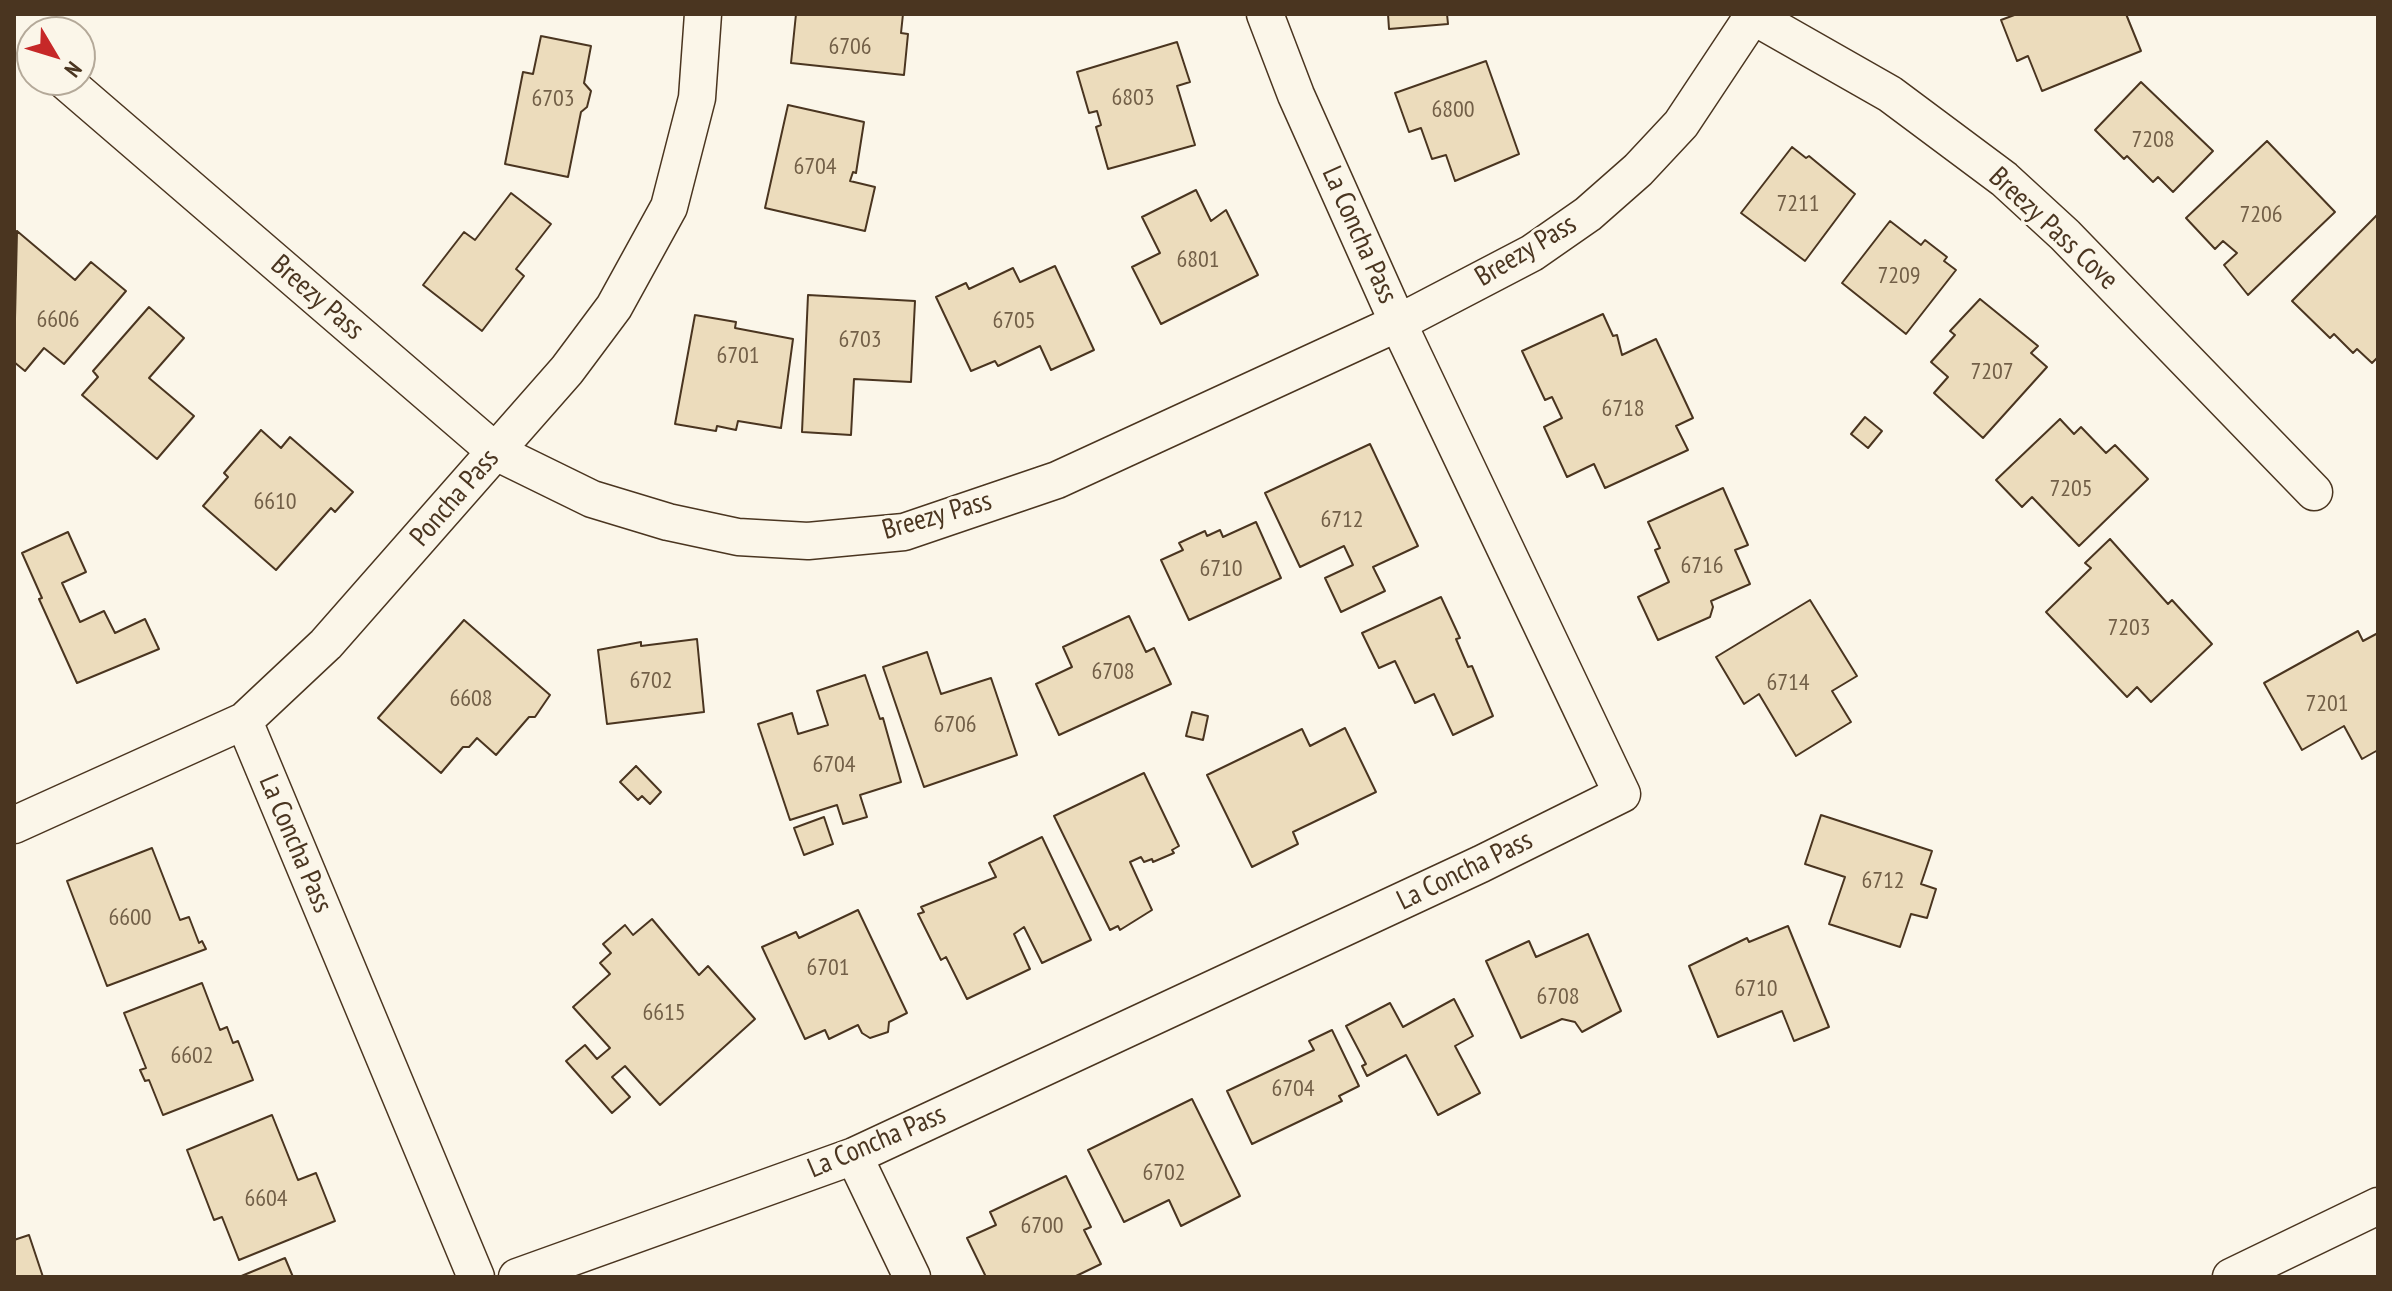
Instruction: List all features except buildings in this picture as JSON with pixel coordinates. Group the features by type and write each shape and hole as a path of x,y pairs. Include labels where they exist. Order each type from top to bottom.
{"street":[{"name":"Poncha Pass","path":"14,825 244,721 326,644 567,370 614,307 669,207 697,98 703,14"},
{"name":"La Concha Pass","path":"517,1277 854,1156 1481,864 1622,794 1398,323 1296,95 1265,14"},
{"name":"Breezy Pass","path":"83,96 496,452 592,499 668,522 738,537 808,541 904,532 1057,480 1398,323 1532,253 1598,205 1681,124 1753,15"},
{"name":"Breezy Pass Cove","path":"1753,15 1890,94 2004,179 2065,235 2314,492"},
{"name":"La Concha Pass","path":"244,721 476,1277"},
{"path":"854,1156 912,1277"},
{"path":"2231,1277 2378,1206"}]}
